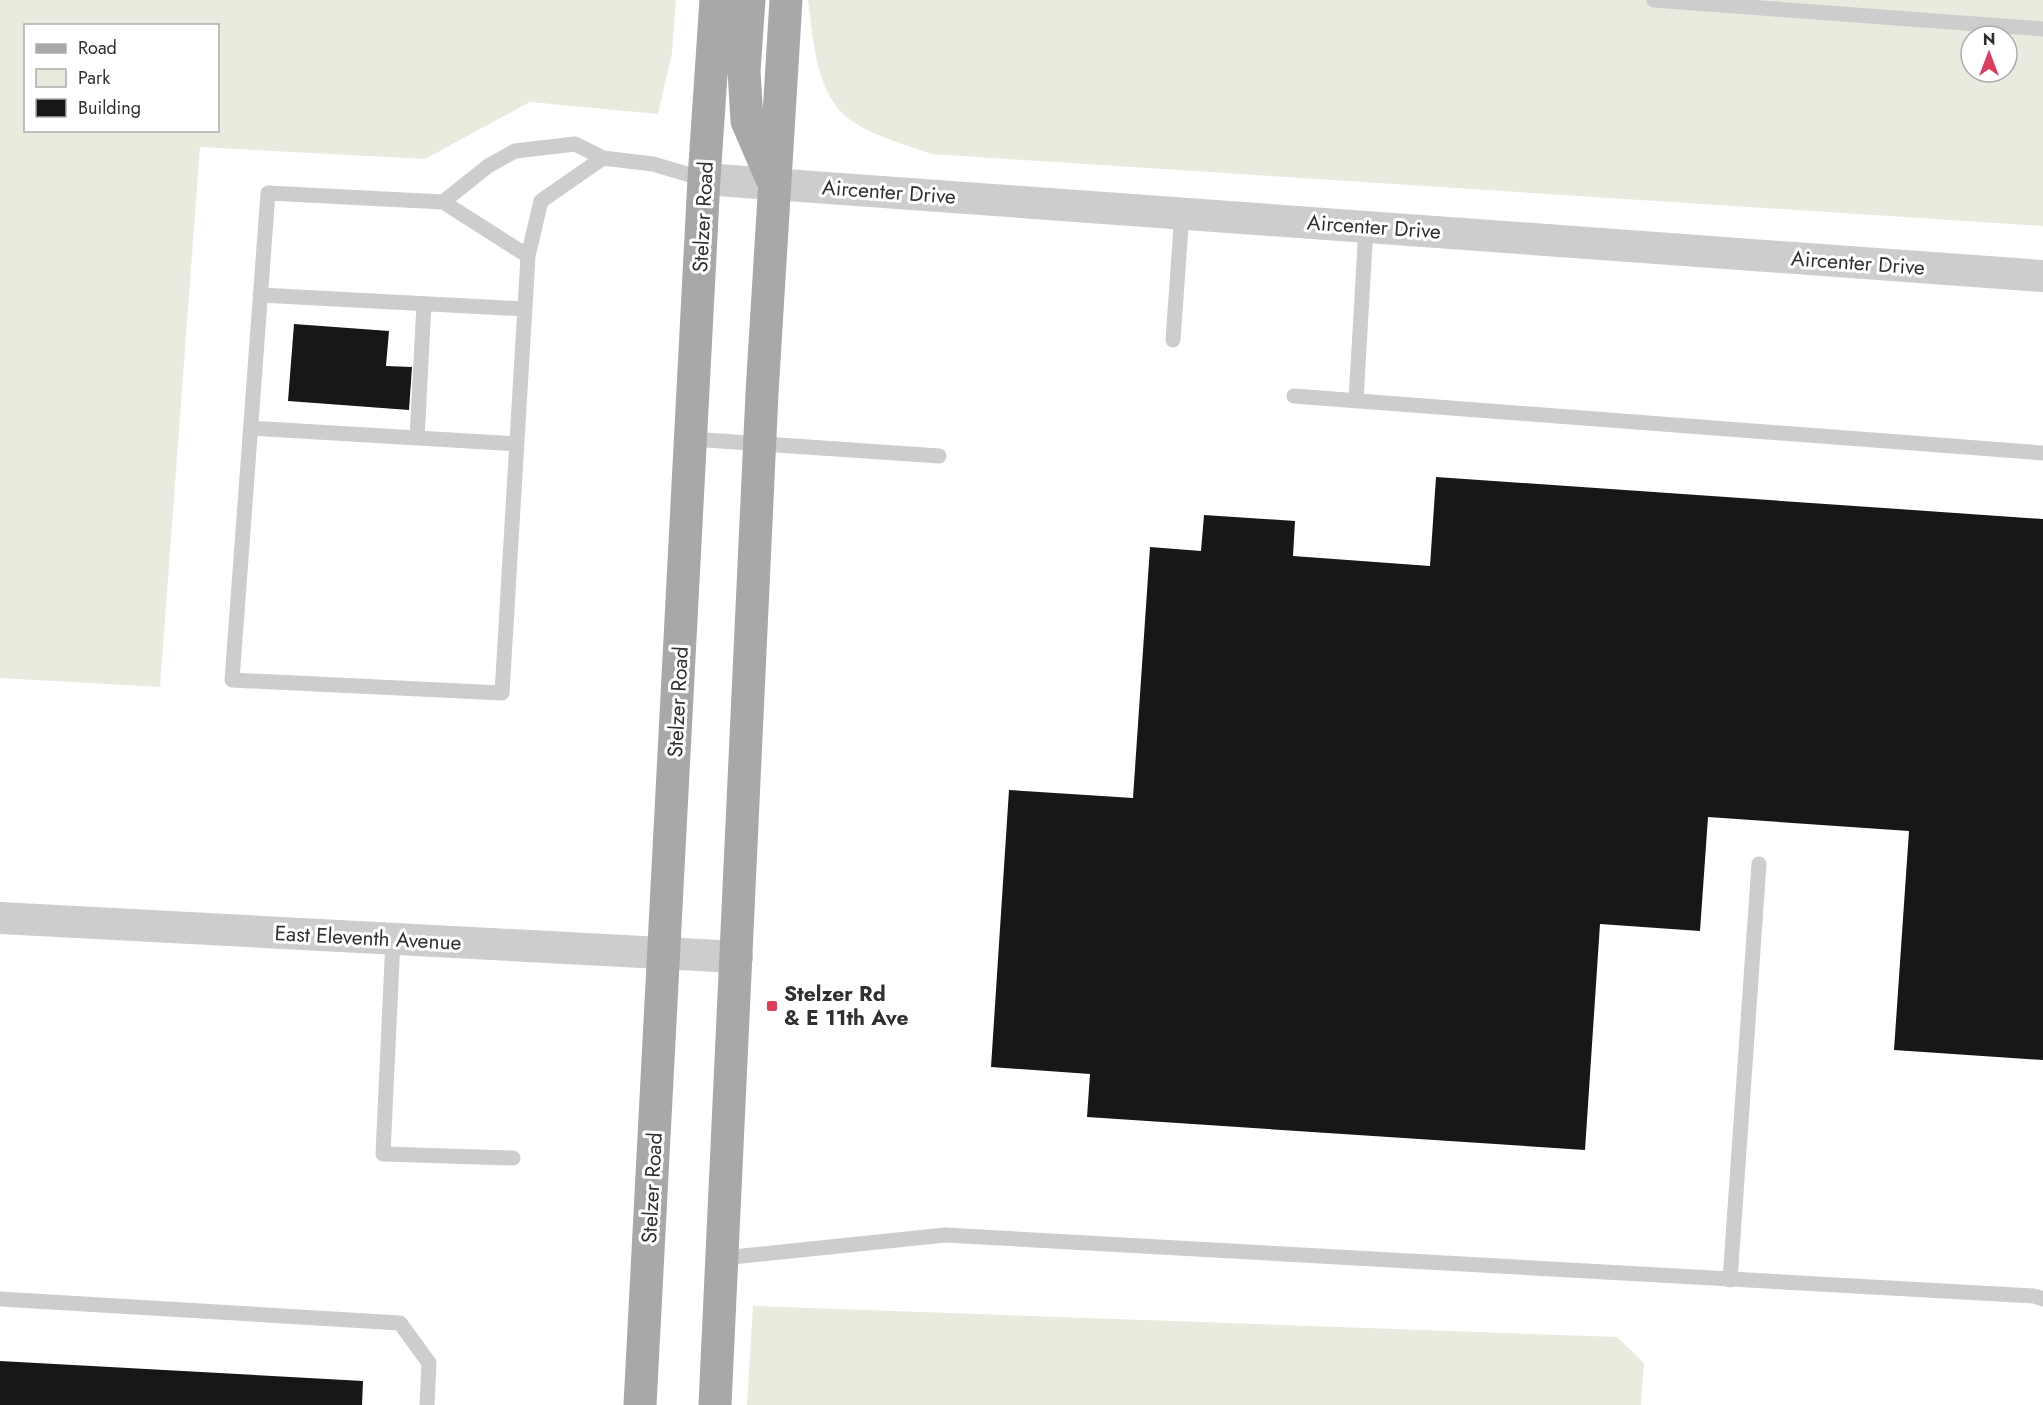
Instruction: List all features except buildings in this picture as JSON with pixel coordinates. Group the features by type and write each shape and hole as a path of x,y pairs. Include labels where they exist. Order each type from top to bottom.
{"main road":[{"name":"Stelzer Road","path":"640,1405 716,0"},
{"path":"750,0 744,71 747,122 774,183"},
{"path":"715,1405 760,443 786,0"}],"street":[{"name":"Aircenter Drive","path":"705,179 2043,276"},
{"name":"East Eleventh Avenue","path":"0,918 736,957"}],"lane":[{"path":"1654,0 2043,29"},
{"path":"443,202 488,166 515,151 575,144 603,158 653,164 705,179"},
{"path":"528,256 443,202 268,193 232,680 502,693 528,256 541,201 603,158"},
{"path":"1173,340 1182,213"},
{"path":"1356,401 1366,227"},
{"path":"260,295 525,309"},
{"path":"417,438 424,304"},
{"path":"1294,396 2043,453"},
{"path":"250,428 517,444"},
{"path":"691,439 939,456"},
{"path":"1730,1280 1759,864"},
{"path":"393,939 383,1154 513,1158"},
{"path":"723,1258 945,1236 2034,1296 2043,1299"},
{"path":"0,1299 400,1323 429,1363 427,1405"}],"green space":[{"path":"0,0 676,0 672,53 658,114 530,102 425,159 200,147 160,687 0,678"},
{"path":"808,0 2043,0 2043,226 931,154 873,133 843,114 826,90 814,45"},
{"path":"753,1306 1617,1337 1644,1363 1641,1405 747,1405"}],"place":[{"name":"Stelzer Rd & E 11th Ave","path":"772,1006"}]}
